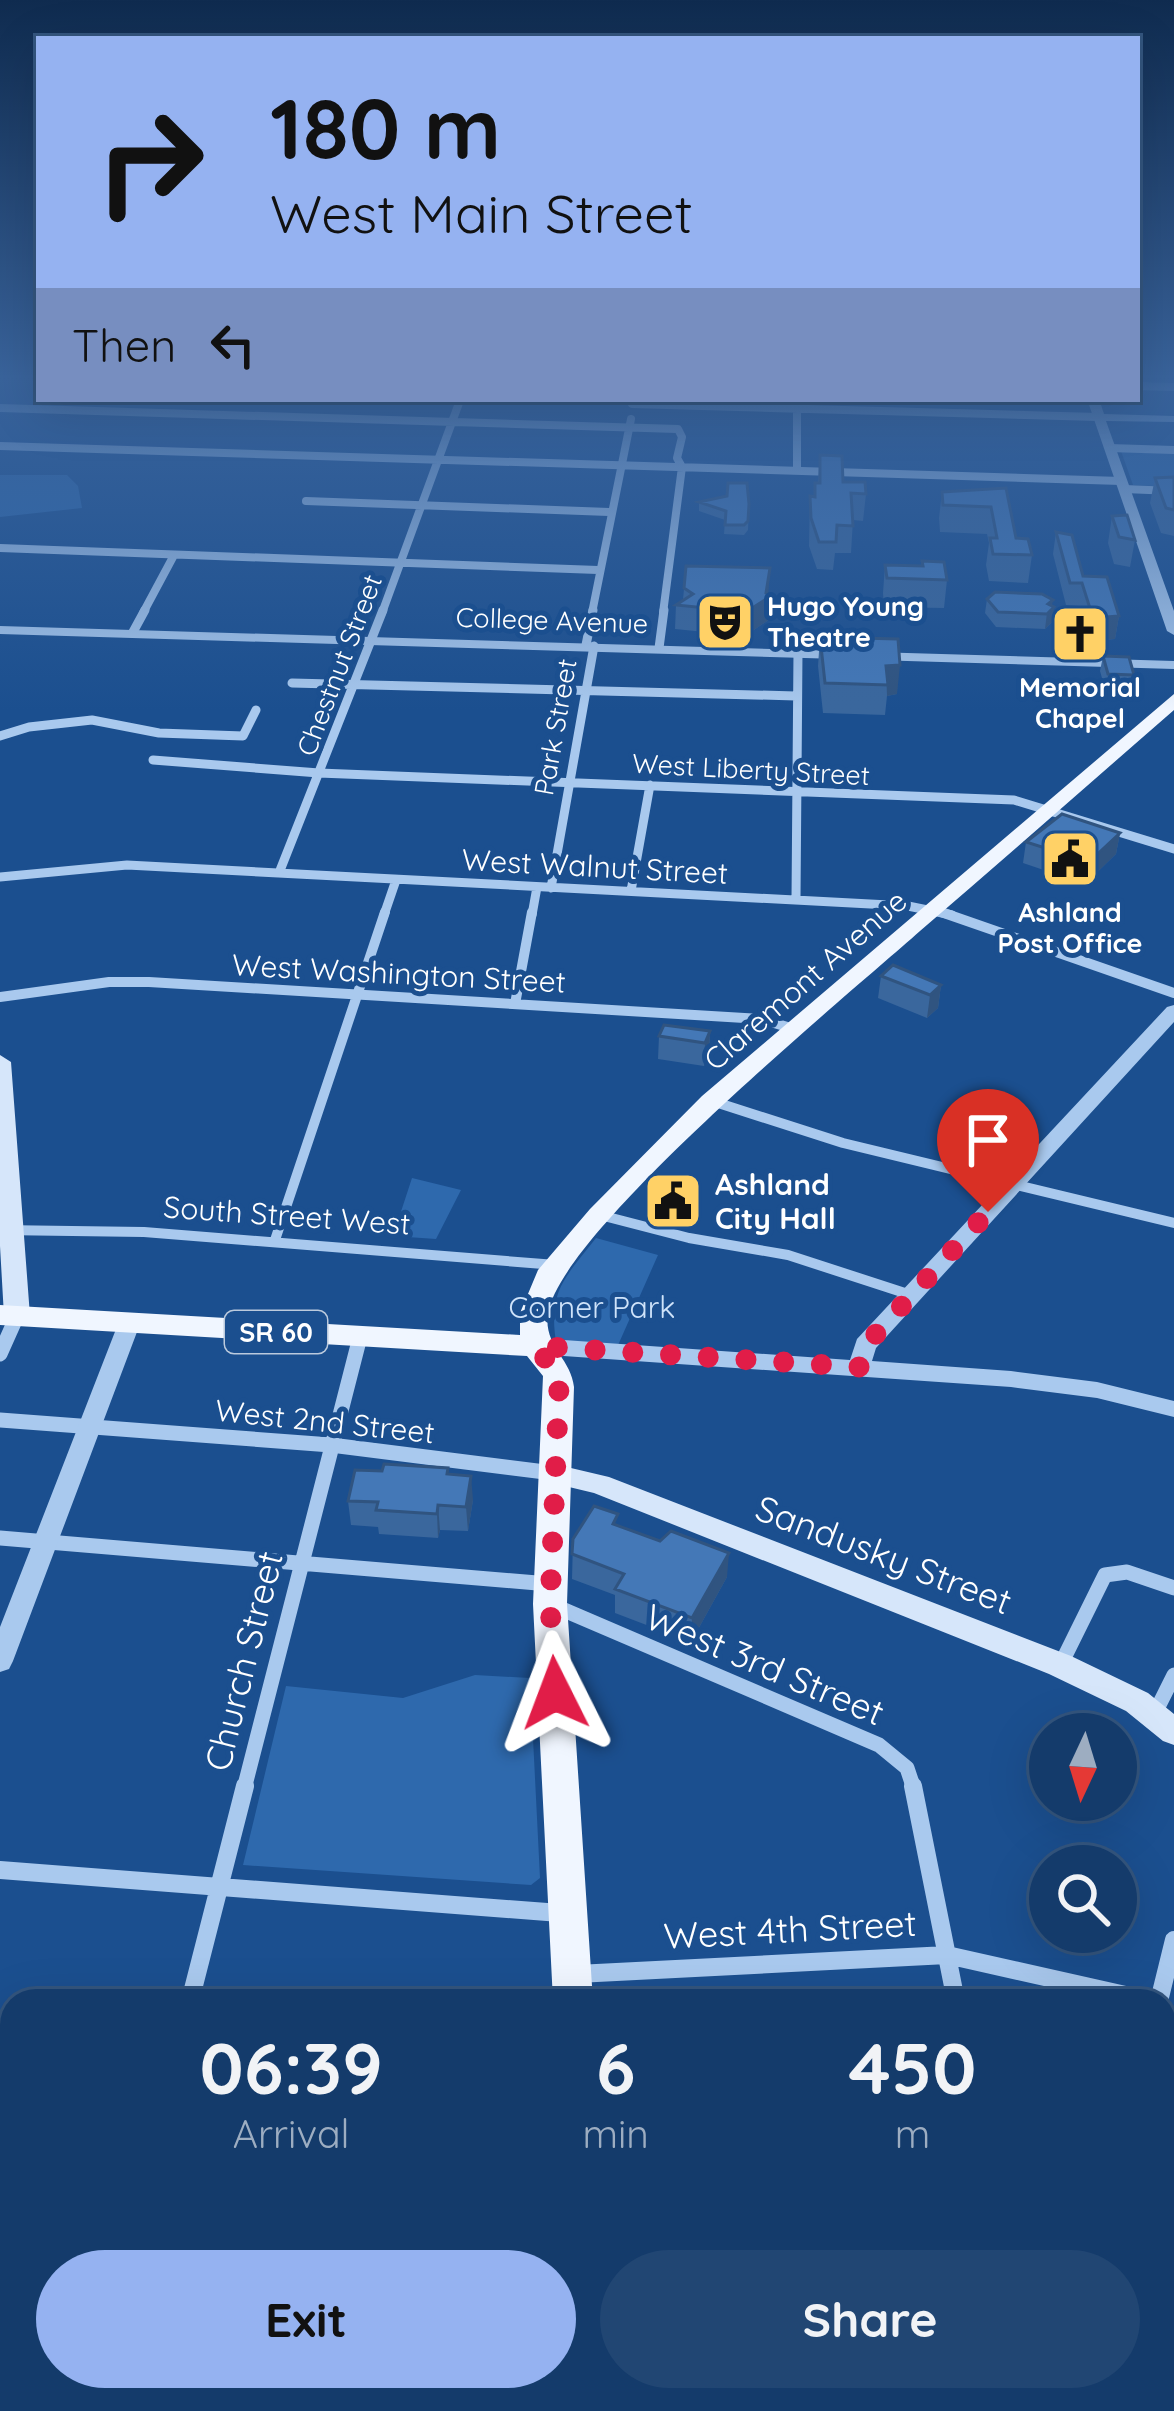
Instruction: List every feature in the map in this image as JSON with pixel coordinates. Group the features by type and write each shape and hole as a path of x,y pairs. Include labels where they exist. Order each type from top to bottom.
{"main road":[{"name":"Claremont Avenue","path":"535,1346 532,1327 537,1300 557,1265 711,1101 1174,700"},
{"path":"0,1067 8,1316"},
{"name":"SR 60","path":"8,1316 535,1346"},
{"path":"535,1346 558,1374 550,1594 572,1988"},
{"name":"Sandusky Street","path":"554,1474 599,1484 1060,1665 1115,1690 1164,1724"}],"street":[{"name":"Chestnut Street","path":"279,873 374,638 427,487"},
{"name":"Park Street","path":"551,888 586,689 598,570 617,487"},
{"path":"659,648 680,487"},
{"path":"1123,487 1174,631"},
{"path":"1135,487 1174,491"},
{"path":"306,501 609,512"},
{"path":"0,548 598,570"},
{"path":"133,632 173,557"},
{"name":"College Avenue","path":"0,630 1174,665"},
{"path":"796,899 798,652"},
{"path":"292,683 796,696"},
{"path":"0,736 45,724 92,720 159,733 243,736 256,710"},
{"name":"West Liberty Street","path":"153,760 319,773 1014,800 1174,849"},
{"path":"632,891 650,784"},
{"name":"West Walnut Street","path":"0,877 96,865 796,899 932,910 1174,993"},
{"path":"274,1240 396,880"},
{"path":"515,1004 537,887"},
{"name":"West Washington Street","path":"0,997 127,981 761,1019 794,1029"},
{"path":"859,1367 865,1346 911,1294 1174,1011"},
{"path":"711,1101 843,1143 1174,1223"},
{"path":"600,1215 788,1256 911,1294"},
{"name":"South Street West","path":"7,1231 144,1232 274,1240 557,1265"},
{"path":"0,1354 8,1316"},
{"path":"0,1661 129,1324"},
{"name":"Church Street","path":"193,1989 360,1337"},
{"path":"535,1346 1069,1386 1174,1409"},
{"name":"West 2nd Street","path":"0,1420 331,1445 554,1474"},
{"name":"West 3rd Street","path":"0,1538 302,1563 550,1594 892,1752 907,1768 913,1786 953,1989"},
{"path":"1060,1665 1105,1575 1127,1572 1174,1588"},
{"path":"1164,1724 1174,1675"},
{"path":"0,1870 567,1913"},
{"path":"1161,1989 1174,1940"},
{"name":"West 4th Street","path":"572,1988 946,1955 1099,1989"}],"green space":[{"path":"0,487 78,487 82,508 0,517"},
{"path":"412,1178 461,1190 436,1239 393,1236"},
{"name":"Corner Park","path":"596,1238 658,1255 615,1352 557,1348 554,1313 560,1288"},
{"path":"475,1675 530,1678 540,1878 531,1885 243,1865 286,1686 403,1698"}],"building":[{"path":"728,487 747,487 748,521 744,525 725,525 726,511 699,502 727,496"},
{"path":"815,487 865,487 866,494 851,493 853,526 837,525 836,542 819,542 811,518 810,496 815,497"},
{"path":"1158,487 1174,487 1174,510 1166,508"},
{"path":"1006,488 1016,538 1028,539 1032,555 993,554 990,538 997,538 991,507 943,505 942,492"},
{"path":"1127,515 1135,540 1119,537 1112,516"},
{"path":"1056,532 1072,535 1083,576 1107,577 1119,616 1093,618 1082,583 1070,583"},
{"path":"922,561 944,562 947,580 887,578 885,565 923,566"},
{"path":"686,566 770,568 766,593 771,596 746,612 676,605 693,594 684,588"},
{"path":"995,592 1042,594 1053,600 1048,604 1054,607 1047,614 998,612 987,599"},
{"path":"820,637 898,639 900,665 886,666 888,685 825,683"},
{"path":"1103,656 1129,657 1134,675 1108,674"},
{"path":"1062,814 1120,833 1089,862 1026,842"},
{"path":"893,965 941,985 930,995 881,976"},
{"path":"664,1025 710,1031 705,1043 659,1036"},
{"path":"384,1464 448,1468 447,1474 471,1476 466,1507 438,1505 437,1514 376,1510 378,1502 348,1501 355,1470 382,1471"},
{"path":"594,1506 618,1514 613,1524 660,1541 671,1531 729,1553 692,1618 615,1589 624,1574 572,1554 573,1539"}],"place":[{"name":"Hugo Young Theatre","path":"725,622"},
{"name":"Memorial Chapel","path":"1080,634"},
{"name":"Ashland Post Office","path":"1070,859"},
{"name":"Ashland City Hall","path":"673,1201"}],"route":[{"path":"555,1693 550,1604 559,1387 558,1374 535,1346 859,1367 865,1346 988,1212"}]}
